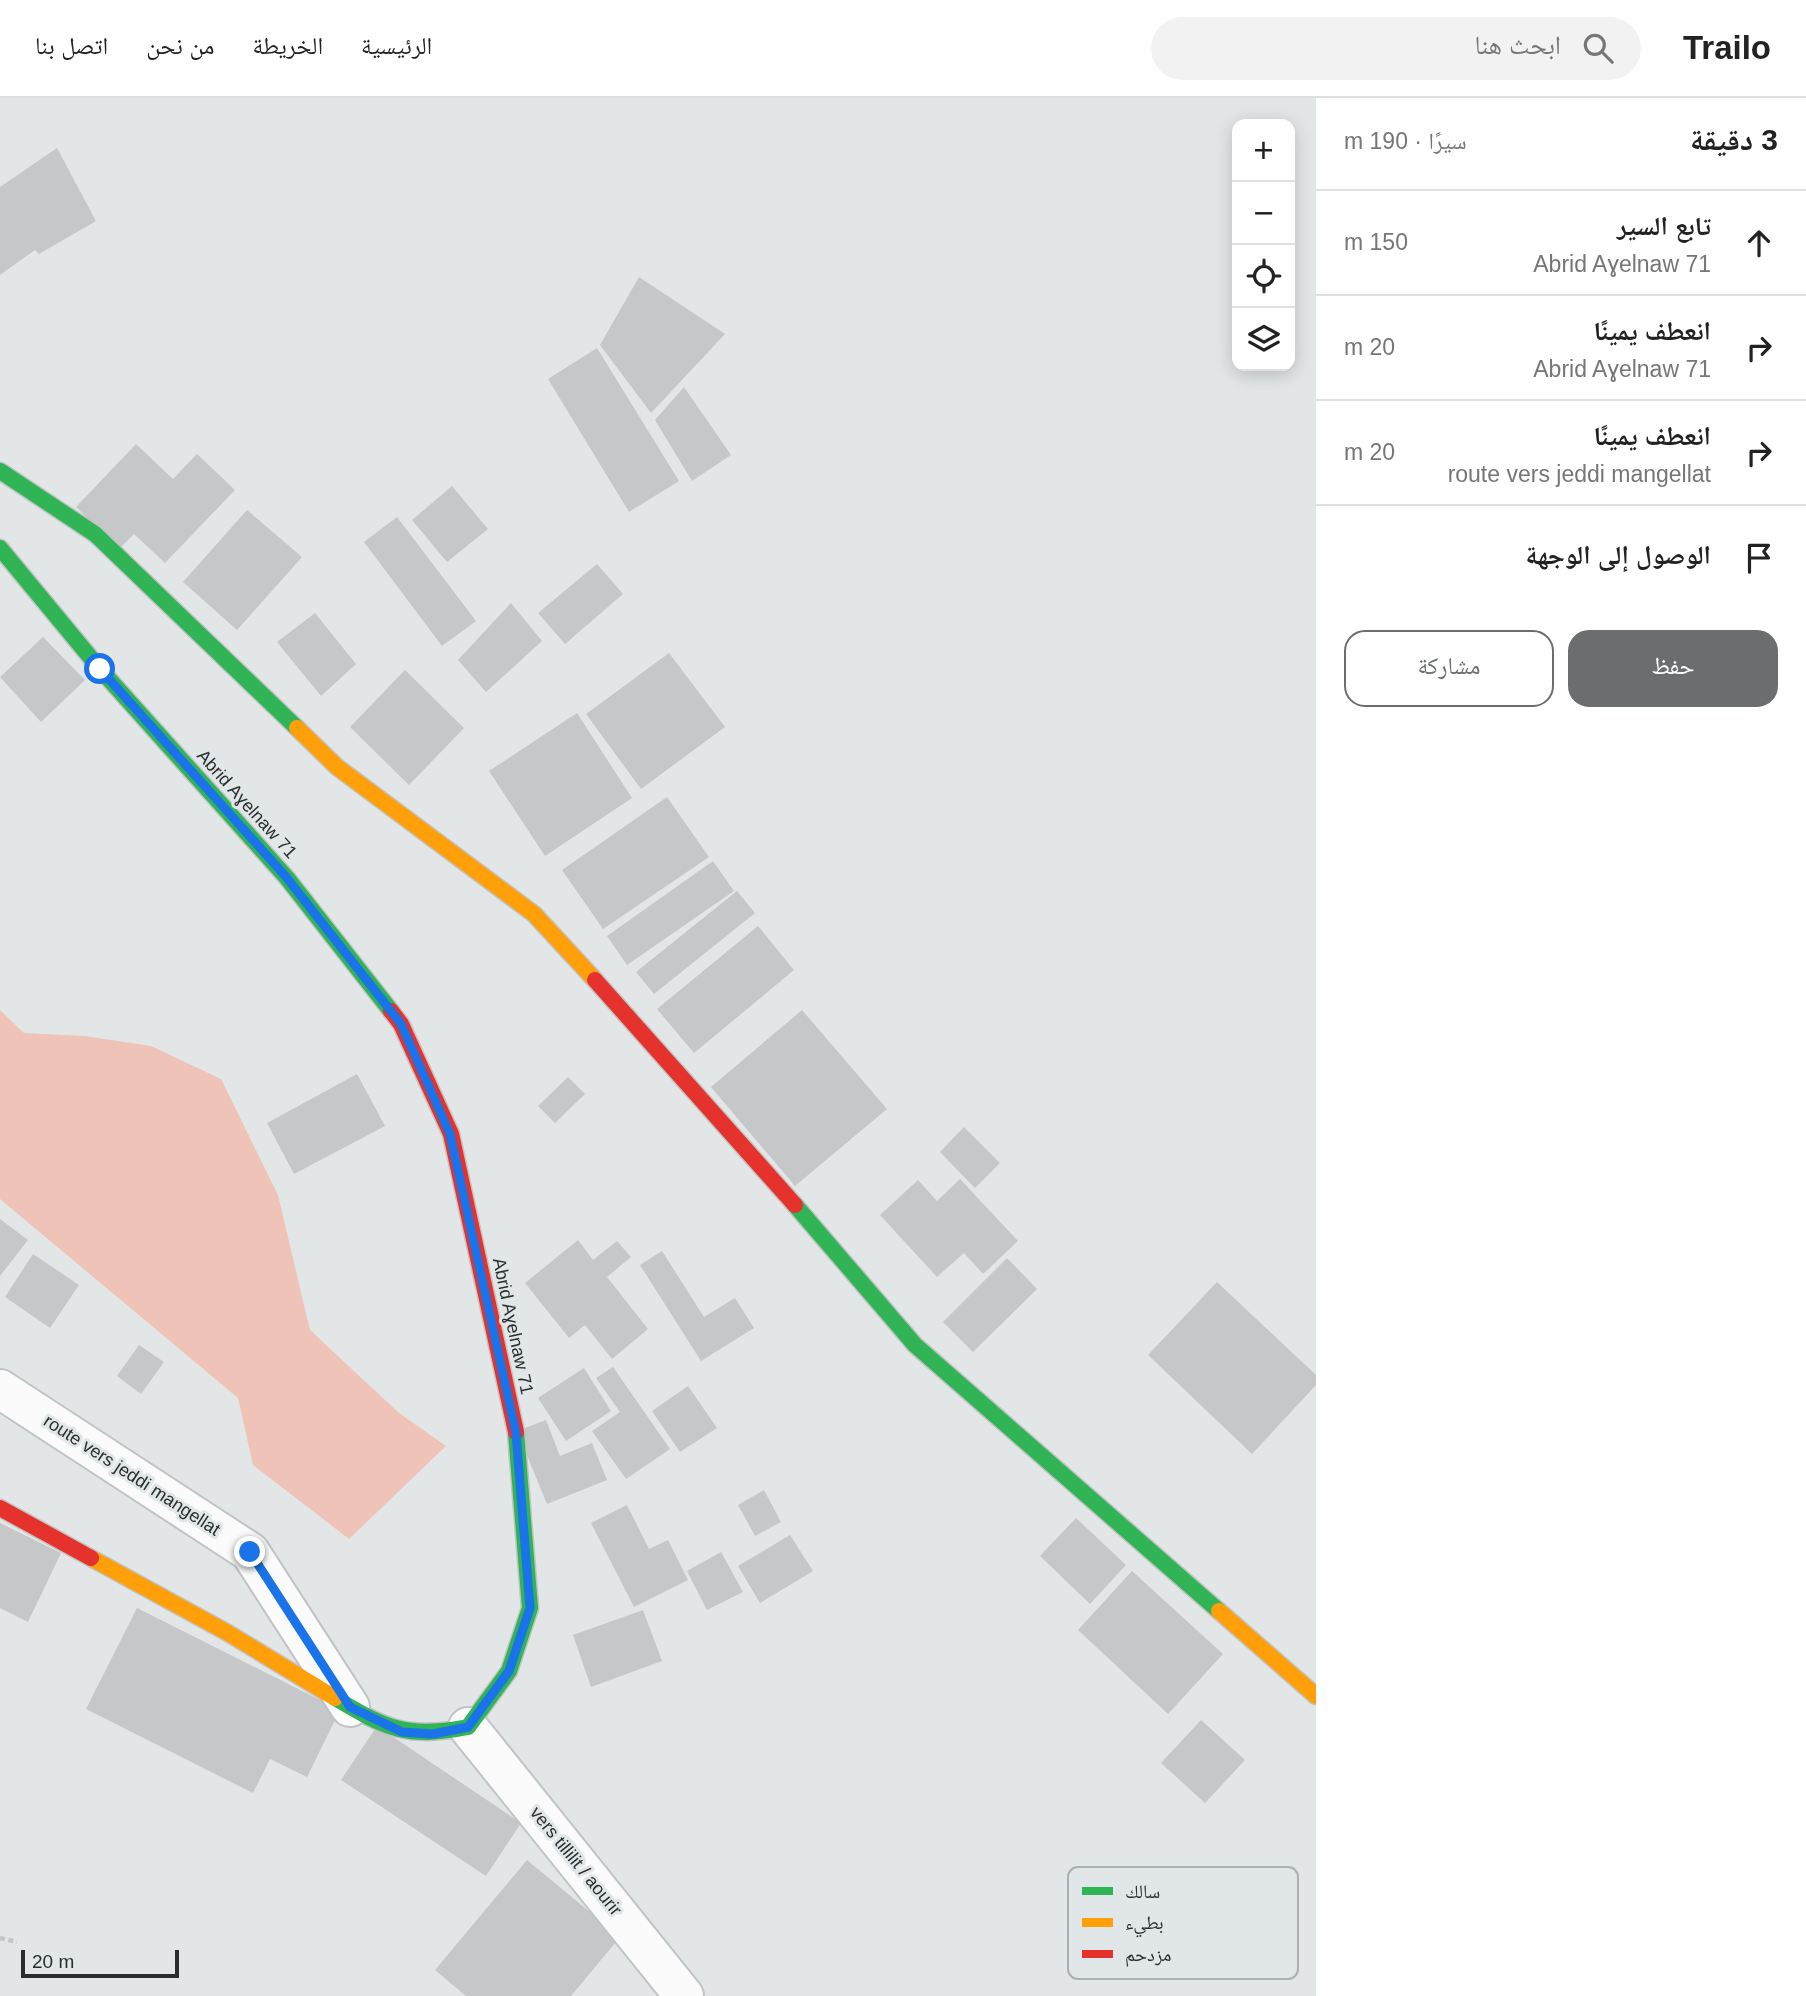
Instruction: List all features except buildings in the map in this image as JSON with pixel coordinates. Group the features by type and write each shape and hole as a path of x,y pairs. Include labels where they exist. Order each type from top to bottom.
{"main road":[{"path":"0,471 95,534 337,767 534,914 709,1104 915,1345 1316,1696"},
{"name":"Abrid Aɣelnaw 71","path":"0,548 100,669 287,878 401,1024 450,1134 516,1433 530,1608 509,1671 468,1727"},
{"path":"0,1508 228,1633 350,1707 402,1732 433,1734 468,1727"}],"street":[{"name":"route vers jeddi mangellat","path":"0,1390 250,1552 350,1707"},
{"name":"vers tillilit / aourir","path":"468,1727 684,1996"}],"path":[{"path":"0,1938 17,1942"}],"shaded area":[{"path":"0,1010 24,1033 85,1036 151,1046 221,1079 278,1195 310,1330 399,1413 446,1446 349,1539 253,1465 238,1398 0,1199"}],"traffic: fast":[{"path":"0,471 95,534 297,728"},
{"path":"0,548 100,669 287,878 391,1011"},
{"path":"795,1205 915,1345 1219,1611"},
{"path":"335,1698 398,1729 429,1732 468,1727 509,1671 530,1608 516,1432"}],"traffic: slow":[{"path":"297,728 337,767 534,914 595,980"},
{"path":"91,1558 228,1633 335,1698"},
{"path":"1219,1611 1316,1696"}],"traffic: jam":[{"path":"595,980 795,1205"},
{"path":"391,1011 401,1024 451,1134 516,1432"},
{"path":"0,1508 91,1558"}],"route":[{"path":"100,669 287,878 401,1024 450,1134 486,1292 516,1433 530,1608 509,1671 468,1727 433,1734 402,1732 350,1707 250,1552"}]}
